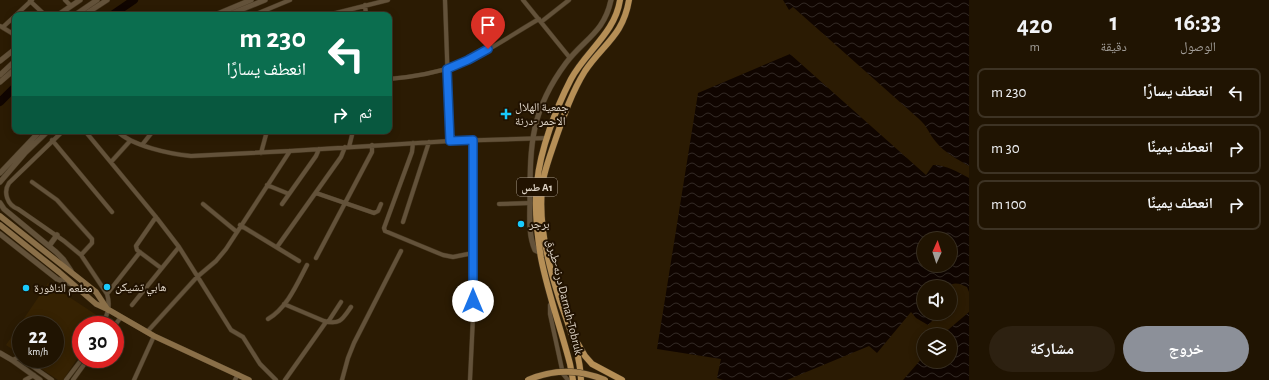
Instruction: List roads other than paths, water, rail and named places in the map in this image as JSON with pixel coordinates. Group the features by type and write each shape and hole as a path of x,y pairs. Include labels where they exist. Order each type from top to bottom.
{"highway":[{"name":"درنه-طبرق Darnah-Tobruk","path":"573,380 540,253 537,222 537,184 539,168 548,138 571,78 584,58 610,27 618,11 620,0"},
{"name":"درنه-طبرق Darnah-Tobruk","path":"581,380 578,352 556,287 546,246 542,209 544,177 549,158 578,83 590,64 616,33 626,13 629,0"},
{"path":"572,334 585,356 592,364 622,380"}],"main road":[{"path":"0,216 96,292 109,310"},
{"path":"0,225 91,300 119,316"},
{"path":"124,319 154,336 237,377 249,380"},
{"path":"528,380 542,375 566,371 582,373 604,380"},
{"path":"536,380 550,376 566,375 581,376 596,380"}],"street":[{"path":"65,0 71,6"},
{"path":"62,12 80,0"},
{"path":"79,12 97,0"},
{"path":"89,12 107,0"},
{"path":"222,12 251,0"},
{"path":"235,12 265,0"},
{"path":"261,12 290,0"},
{"path":"339,12 388,0"},
{"path":"445,0 450,141"},
{"path":"523,0 570,58"},
{"path":"392,79 418,76 447,69 475,56 540,21 569,0"},
{"path":"540,253 535,250 532,242 530,156 540,110 546,95 570,58 600,28 609,10 611,0"},
{"path":"18,12 31,1 42,12"},
{"path":"365,5 366,12"},
{"path":"12,18 1,27 12,33"},
{"path":"0,61 12,51"},
{"path":"0,75 12,64"},
{"path":"0,82 12,72"},
{"path":"0,173 37,134"},
{"path":"0,182 25,153 45,134"},
{"path":"59,134 8,185 6,193 9,202 14,207 57,235 81,255 107,294 109,310 107,316"},
{"path":"88,134 179,247 231,330 243,337 260,364 276,380"},
{"path":"121,134 130,141 142,145 176,154 191,156 429,142 548,138"},
{"path":"142,145 150,134"},
{"path":"261,153 266,134"},
{"path":"277,247 341,157 352,134"},
{"path":"52,140 112,212"},
{"path":"470,380 473,317 473,140"},
{"path":"111,162 130,141"},
{"path":"403,222 429,142"},
{"path":"413,143 412,152 384,228 385,231 443,255 454,257 473,253"},
{"path":"316,258 372,152 372,145"},
{"path":"282,204 316,156 319,149"},
{"path":"147,332 197,277 216,261 226,249 266,185 290,151"},
{"path":"32,182 57,200 92,239 92,243 81,255"},
{"path":"266,185 289,194"},
{"path":"316,193 374,213 378,211 380,204"},
{"path":"0,203 4,210 63,259 71,271"},
{"path":"499,204 530,203"},
{"path":"203,204 237,232"},
{"path":"156,217 136,245 136,249 161,268"},
{"path":"240,225 299,261"},
{"path":"0,234 57,279 74,285"},
{"path":"49,246 57,235"},
{"path":"132,305 179,247"},
{"path":"342,380 354,343 401,251"},
{"path":"107,294 140,252"},
{"path":"268,319 275,315 284,304 307,265"},
{"path":"285,380 341,302"},
{"path":"553,302 550,305 550,314 563,374 568,380"},
{"path":"284,304 327,322 341,321 350,307"},
{"path":"134,380 154,336"},
{"path":"0,353 12,360"},
{"path":"24,368 40,380"},
{"path":"35,368 52,380"},
{"path":"66,380 75,368"},
{"path":"73,380 82,368"},
{"path":"25,380 34,375"}],"water":[{"path":"783,0 969,0 969,166 951,156 943,149 919,119 793,7 789,10"},
{"path":"790,54 926,175 933,165 938,165 952,169 969,178 969,292 967,287 957,284 957,280 917,280 917,319 911,312 877,353 869,346 787,380 723,380 717,378 721,359 657,349 698,93"},
{"path":"969,312 969,380 903,380 917,364 917,368 957,368 957,328 950,328"},
{"path":"919,320 932,320 928,325"}],"waterway":[{"path":"116,12 134,0"},
{"path":"0,102 12,90"}],"place":[{"name":"جمعية الهلال الاحمر -درنة","path":"506,114"},
{"name":"برجر","path":"521,224"},
{"name":"هابي تشيكن","path":"107,287"},
{"name":"مطعم النافورة","path":"26,288"}]}
